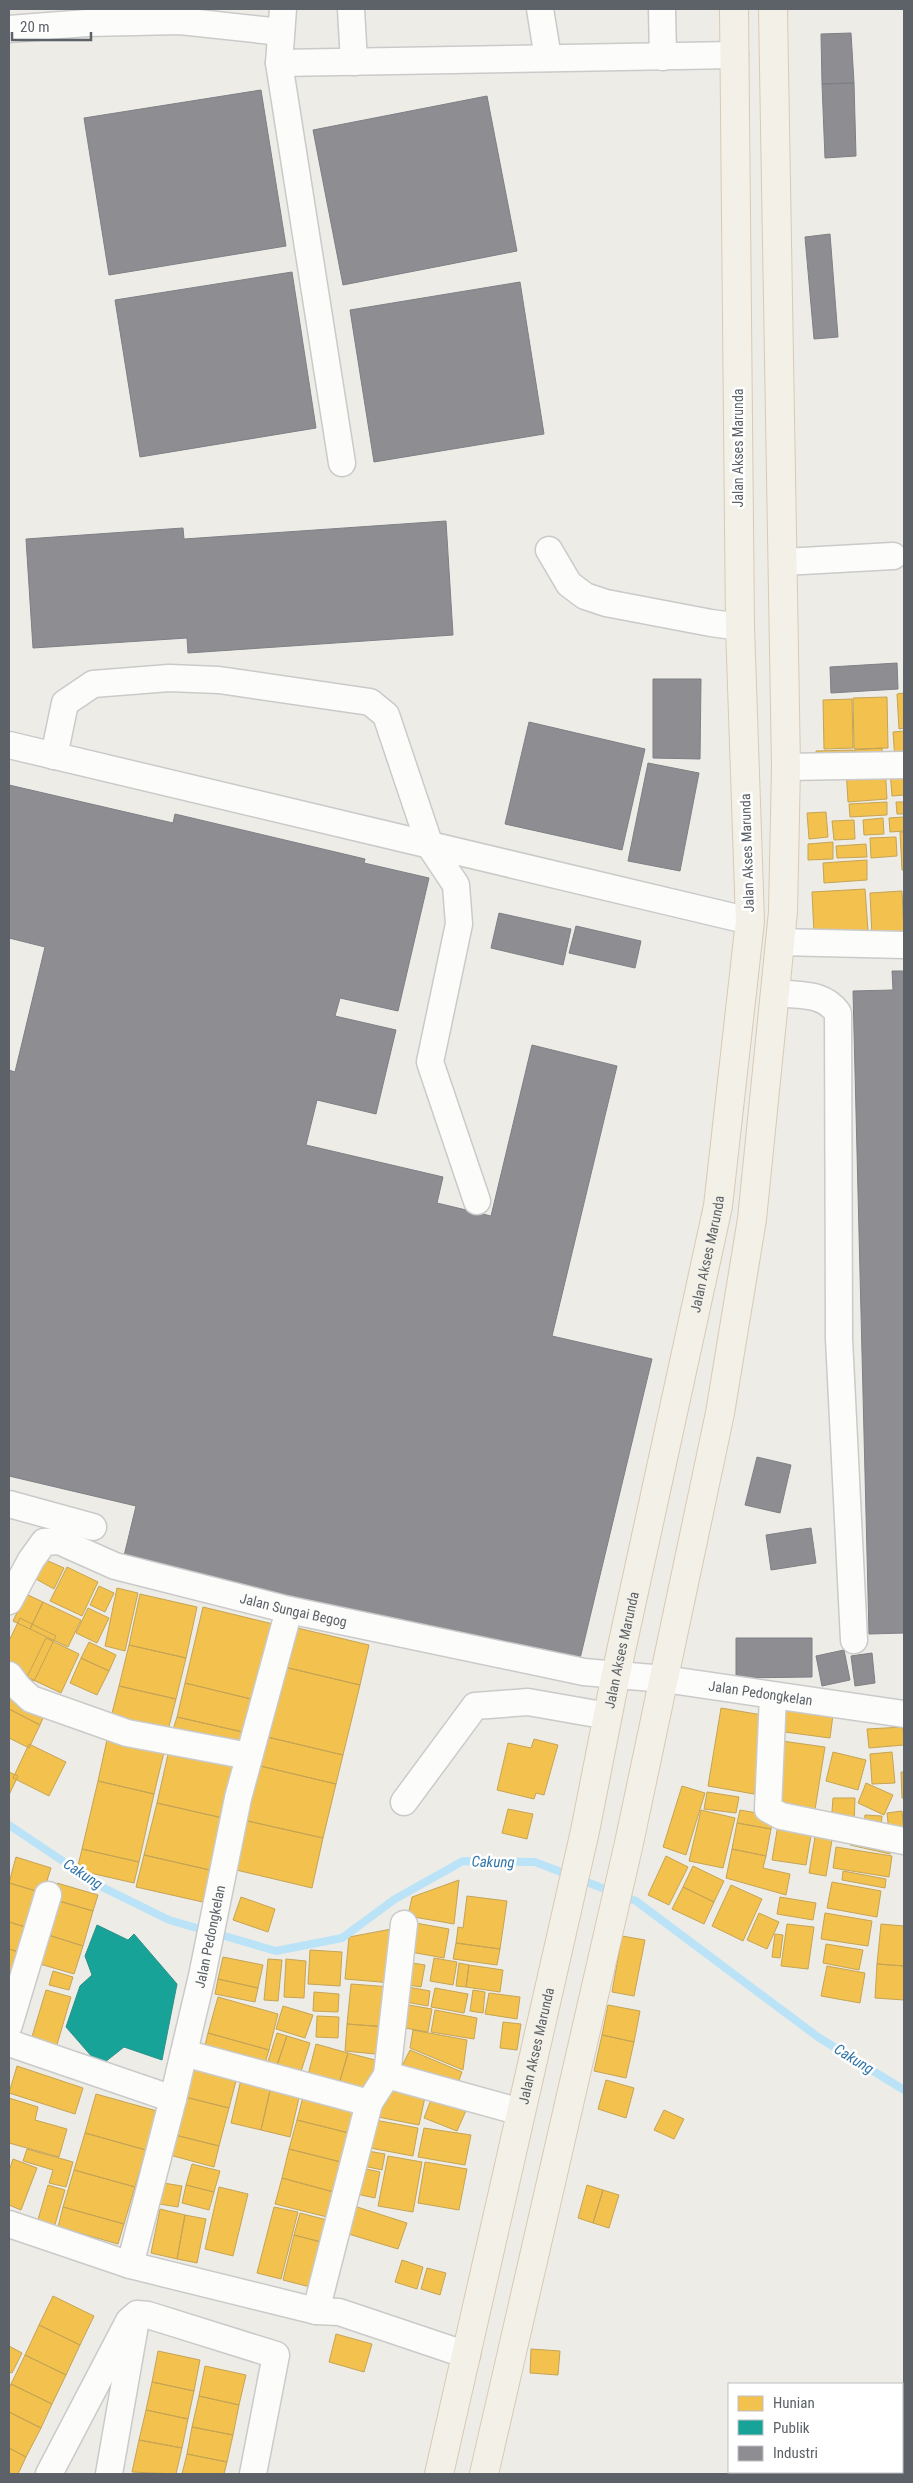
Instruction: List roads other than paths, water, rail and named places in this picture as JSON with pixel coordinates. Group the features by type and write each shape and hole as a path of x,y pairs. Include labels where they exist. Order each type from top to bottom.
{"main road":[{"name":"Jalan Akses Marunda","path":"439,2474 585,1831 616,1674 718,1206 750,920 740,627 734,9"},
{"path":"484,2474 629,1843 720,1413 750,1229 780,942 786,767 774,9"}],"street":[{"path":"351,9 354,62"},
{"path":"540,9 548,58"},
{"path":"662,9 663,57"},
{"path":"9,29 86,23 282,20 279,64 342,463"},
{"path":"279,64 735,56"},
{"path":"549,550 569,584 585,596 606,603 740,627"},
{"path":"784,562 893,556"},
{"path":"54,756 65,703 93,684 169,678 219,680 370,702 386,715 430,846 456,886 460,924 430,1062 477,1201"},
{"path":"9,745 430,846 750,920"},
{"path":"786,767 904,765"},
{"path":"780,942 904,945"},
{"path":"776,993 820,998 830,1002 838,1013 839,1339 854,1640"},
{"path":"9,1504 93,1528"},
{"name":"Jalan Sungai Begog","path":"9,1601 30,1560 44,1542 59,1541 115,1566 289,1610 584,1672 616,1674"},
{"name":"Jalan Pedongkelan","path":"130,2265 184,2053 249,1756 289,1610"},
{"name":"Jalan Pedongkelan","path":"616,1674 664,1679 904,1714"},
{"path":"9,1675 31,1699 127,1733 249,1756"},
{"path":"773,1696 768,1809 781,1816 904,1841"},
{"path":"404,1802 475,1706 528,1702 608,1716"},
{"path":"9,2025 48,1894"},
{"path":"316,2311 370,2103 387,2074 404,1924"},
{"path":"9,2043 173,2099"},
{"path":"184,2053 370,2103"},
{"path":"387,2074 521,2112"},
{"path":"9,2224 130,2265 316,2311 339,2312 467,2355"},
{"path":"109,2474 137,2314"},
{"path":"49,2474 128,2321 137,2314 148,2315 276,2355 253,2474"}],"waterway":[{"name":"Cakung","path":"9,1825 100,1886 169,1920 276,1951 342,1938 395,1899 463,1861 535,1862 636,1901 818,2037 904,2090"}]}
